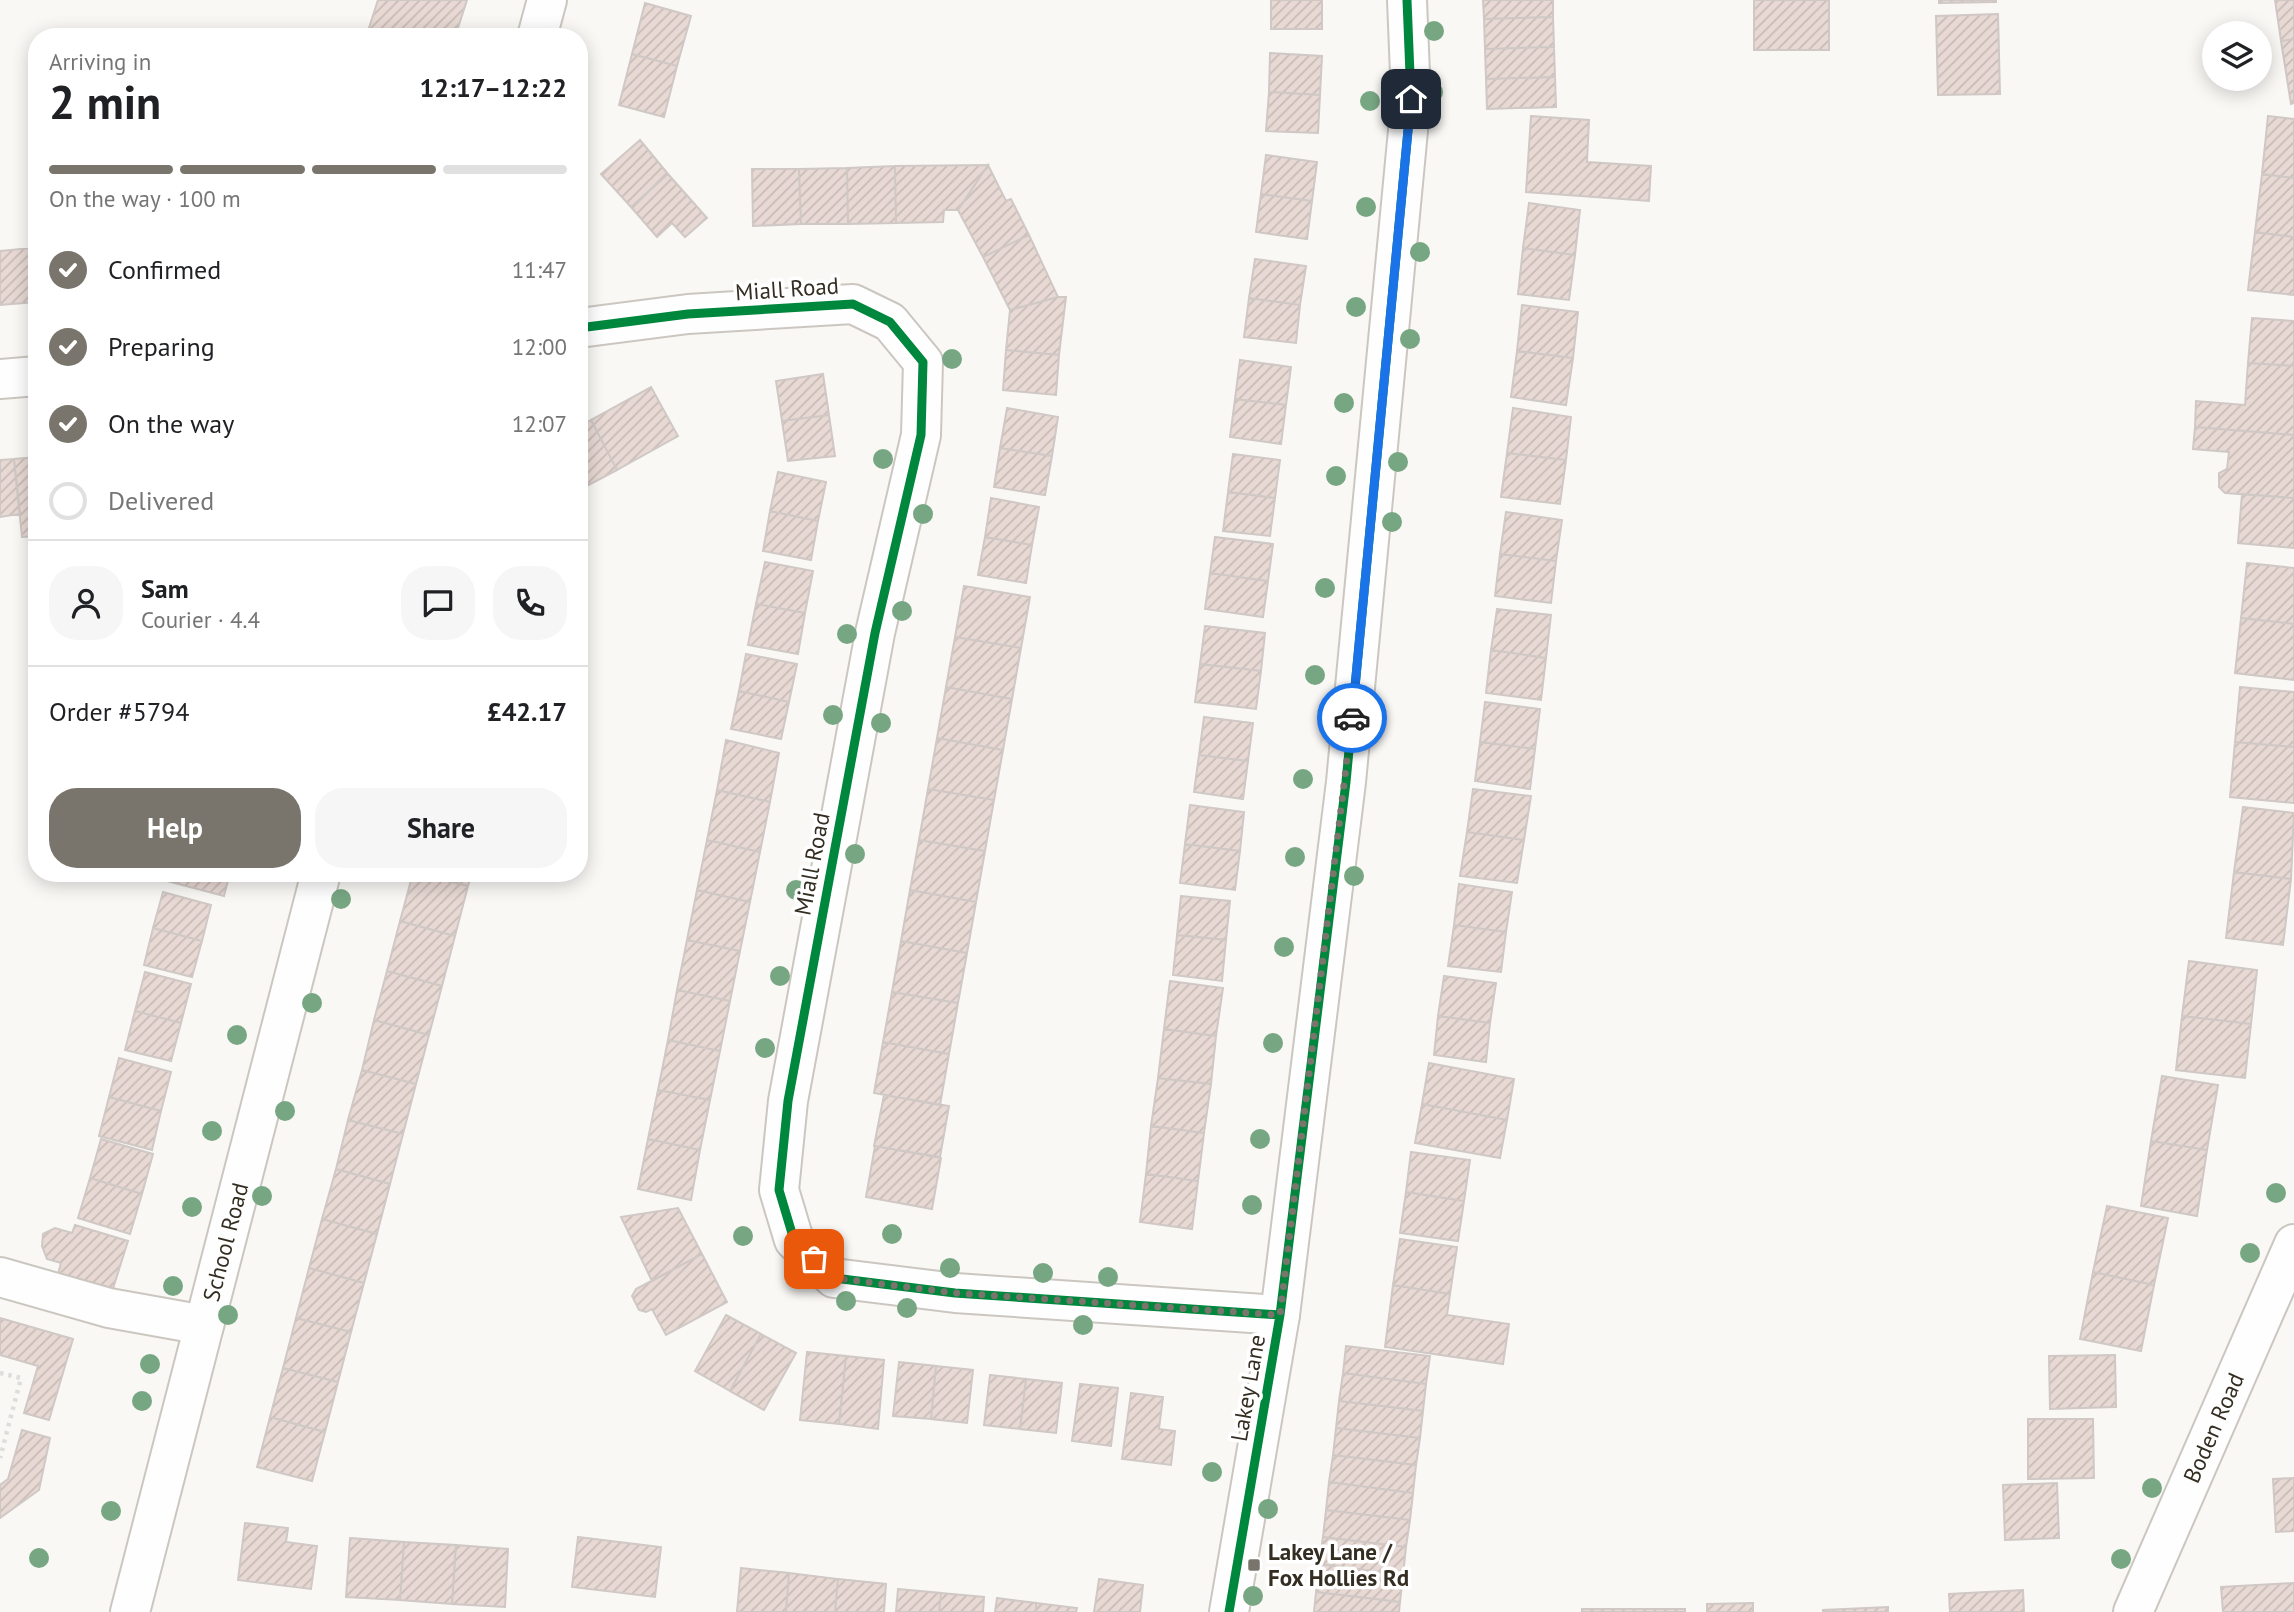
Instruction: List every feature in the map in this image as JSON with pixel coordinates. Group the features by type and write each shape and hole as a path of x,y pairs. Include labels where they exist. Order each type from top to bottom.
{"street":[{"path":"539,28 547,0"},
{"name":"Lakey Lane","path":"1229,1612 1280,1315 1346,782 1411,99 1407,0"},
{"name":"Miall Road","path":"588,327 688,314 853,304 890,322 923,362 921,435 875,633 788,1101 779,1190 794,1240 834,1278 955,1293 1280,1315"},
{"path":"0,379 28,377"},
{"name":"School Road","path":"130,1612 319,882"},
{"name":"Boden Road","path":"2133,1612 2294,1244"},
{"path":"0,1277 109,1308 204,1325"}],"path":[{"path":"0,1373 21,1378 0,1458"}],"building":[{"path":"378,0 467,0 458,28 369,28"},
{"path":"1271,0 1322,0 1322,29 1271,29"},
{"path":"1483,0 1553,0 1553,17 1484,19"},
{"path":"1754,0 1829,0 1829,50 1754,50"},
{"path":"1939,0 1996,0 1996,2 1939,3"},
{"path":"2275,0 2294,0 2294,39 2281,41"},
{"path":"645,3 691,16 677,66 632,54"},
{"path":"1998,14 2000,94 1938,95 1936,16"},
{"path":"1553,17 1554,47 1485,49 1484,19"},
{"path":"2294,39 2294,103 2291,104 2281,41"},
{"path":"1554,47 1555,77 1486,79 1485,49"},
{"path":"1270,53 1322,56 1320,95 1269,92"},
{"path":"632,54 677,66 664,117 619,105"},
{"path":"1555,77 1556,107 1487,109 1486,79"},
{"path":"1269,92 1320,95 1318,133 1266,131"},
{"path":"1531,116 1589,120 1587,162 1651,166 1649,201 1526,192"},
{"path":"2268,116 2294,119 2294,178 2262,174"},
{"path":"640,140 668,174 631,207 601,174"},
{"path":"1266,155 1317,162 1312,201 1261,194"},
{"path":"988,165 958,210 944,210 943,222 896,223 895,166"},
{"path":"988,165 1006,201 1011,199 1029,235 983,257 958,210"},
{"path":"895,166 896,223 848,224 847,168"},
{"path":"847,168 848,224 801,224 799,169"},
{"path":"752,169 799,169 801,224 753,226"},
{"path":"668,174 707,218 685,237 672,223 657,237 631,207"},
{"path":"2262,174 2294,178 2294,237 2255,232"},
{"path":"1261,194 1312,201 1307,239 1256,232"},
{"path":"1529,203 1580,210 1575,255 1523,248"},
{"path":"2255,232 2294,237 2294,295 2248,290"},
{"path":"1029,235 1058,297 1010,310 983,257"},
{"path":"28,248 28,303 0,305 0,251"},
{"path":"1523,248 1575,255 1569,300 1518,294"},
{"path":"1255,259 1306,266 1300,305 1249,298"},
{"path":"1066,297 1059,355 1006,350 1010,310"},
{"path":"1249,298 1300,305 1296,343 1244,337"},
{"path":"1522,305 1578,312 1573,358 1517,351"},
{"path":"2252,318 2294,321 2294,366 2248,363"},
{"path":"1006,350 1059,355 1056,395 1003,390"},
{"path":"1517,351 1573,358 1566,405 1511,397"},
{"path":"1240,360 1291,367 1286,405 1235,399"},
{"path":"2248,363 2294,366 2294,435 2195,427 2196,401 2245,405"},
{"path":"823,374 829,415 782,421 776,381"},
{"path":"651,387 678,436 617,470 591,420"},
{"path":"1235,399 1286,405 1281,444 1230,437"},
{"path":"1007,408 1058,417 1052,456 1000,448"},
{"path":"1513,408 1571,417 1566,460 1507,453"},
{"path":"829,415 835,456 788,461 782,421"},
{"path":"591,420 617,470 588,485 588,422"},
{"path":"2195,427 2294,435 2294,498 2225,493 2219,487 2219,473 2227,469 2229,452 2193,449"},
{"path":"1000,448 1052,456 1045,495 994,487"},
{"path":"1507,453 1566,460 1560,504 1501,497"},
{"path":"1233,454 1280,460 1275,498 1228,492"},
{"path":"28,458 28,537 22,537 14,459"},
{"path":"14,459 20,514 0,517 0,460"},
{"path":"778,472 826,482 818,521 770,511"},
{"path":"1228,492 1275,498 1270,536 1223,531"},
{"path":"2242,494 2294,498 2294,548 2238,543"},
{"path":"991,498 1039,507 1032,545 985,537"},
{"path":"770,511 818,521 811,560 763,551"},
{"path":"1506,512 1562,520 1556,561 1500,554"},
{"path":"985,537 1032,545 1026,583 978,575"},
{"path":"1215,537 1273,544 1268,581 1210,573"},
{"path":"1500,554 1556,561 1551,603 1495,596"},
{"path":"765,562 813,571 805,613 756,604"},
{"path":"2247,563 2294,568 2294,624 2241,618"},
{"path":"1210,573 1268,581 1263,617 1205,609"},
{"path":"964,586 1030,597 1021,648 955,637"},
{"path":"756,604 805,613 798,654 748,645"},
{"path":"1497,609 1551,615 1546,658 1491,650"},
{"path":"2241,618 2294,624 2294,680 2235,673"},
{"path":"1205,626 1265,633 1261,671 1200,664"},
{"path":"955,637 1021,648 1012,699 946,687"},
{"path":"1491,650 1546,658 1541,700 1486,693"},
{"path":"746,654 797,664 789,702 739,691"},
{"path":"1200,664 1261,671 1256,709 1195,702"},
{"path":"946,687 1012,699 1003,750 937,738"},
{"path":"2240,687 2294,692 2294,747 2235,742"},
{"path":"739,691 789,702 781,739 731,729"},
{"path":"1485,702 1540,709 1535,749 1480,742"},
{"path":"1204,717 1253,723 1248,761 1199,755"},
{"path":"937,738 1003,750 994,800 928,789"},
{"path":"726,740 779,753 770,802 717,790"},
{"path":"1480,742 1535,749 1530,789 1475,781"},
{"path":"2235,742 2294,747 2294,803 2230,797"},
{"path":"1199,755 1248,761 1243,799 1194,792"},
{"path":"928,789 994,800 985,851 919,840"},
{"path":"1473,789 1531,796 1524,840 1467,832"},
{"path":"717,790 770,802 760,852 707,840"},
{"path":"1190,805 1244,812 1240,851 1185,844"},
{"path":"2243,807 2294,813 2291,879 2234,872"},
{"path":"1467,832 1524,840 1517,883 1460,876"},
{"path":"707,840 760,852 750,902 697,890"},
{"path":"919,840 985,851 976,902 910,890"},
{"path":"1185,844 1240,851 1235,890 1180,883"},
{"path":"2234,872 2291,879 2283,945 2226,938"},
{"path":"171,882 228,882 224,896"},
{"path":"411,882 451,882 468,886 455,936 400,921"},
{"path":"453,882 469,882 468,886"},
{"path":"1459,884 1512,892 1506,932 1454,925"},
{"path":"697,890 750,902 740,951 687,940"},
{"path":"910,890 976,902 967,953 901,941"},
{"path":"163,892 211,905 202,941 153,928"},
{"path":"1181,896 1230,901 1226,940 1177,935"},
{"path":"400,921 455,936 442,986 387,971"},
{"path":"1454,925 1506,932 1501,972 1448,966"},
{"path":"153,928 202,941 192,977 144,965"},
{"path":"1177,935 1226,940 1222,981 1173,975"},
{"path":"687,940 740,951 730,1001 677,990"},
{"path":"901,941 967,953 958,1003 892,992"},
{"path":"2189,961 2257,970 2251,1024 2182,1016"},
{"path":"387,971 442,986 429,1035 374,1020"},
{"path":"145,972 191,984 181,1023 135,1011"},
{"path":"1444,976 1496,983 1490,1023 1438,1016"},
{"path":"1170,981 1223,988 1216,1036 1164,1029"},
{"path":"677,990 730,1001 720,1051 668,1040"},
{"path":"892,992 958,1003 949,1054 883,1042"},
{"path":"135,1011 181,1023 171,1061 125,1050"},
{"path":"1438,1016 1490,1023 1486,1062 1434,1055"},
{"path":"2182,1016 2251,1024 2245,1078 2176,1070"},
{"path":"374,1020 429,1035 416,1084 362,1070"},
{"path":"1164,1029 1216,1036 1211,1084 1158,1078"},
{"path":"668,1040 720,1051 710,1100 658,1090"},
{"path":"883,1042 949,1054 940,1105 874,1093"},
{"path":"119,1058 171,1072 161,1111 109,1097"},
{"path":"1429,1063 1514,1079 1507,1120 1422,1104"},
{"path":"362,1070 416,1084 403,1134 348,1120"},
{"path":"2162,1076 2218,1085 2207,1150 2151,1141"},
{"path":"1158,1078 1211,1084 1204,1133 1151,1126"},
{"path":"658,1090 710,1100 700,1150 648,1139"},
{"path":"884,1095 949,1106 940,1157 874,1146"},
{"path":"109,1097 161,1111 152,1150 99,1136"},
{"path":"1422,1104 1507,1120 1500,1158 1415,1143"},
{"path":"348,1120 403,1134 390,1184 336,1169"},
{"path":"1151,1126 1204,1133 1198,1181 1146,1174"},
{"path":"101,1139 153,1154 142,1194 90,1178"},
{"path":"648,1139 700,1150 691,1200 638,1189"},
{"path":"2151,1141 2207,1150 2197,1216 2141,1206"},
{"path":"875,1146 941,1158 932,1209 866,1197"},
{"path":"1411,1152 1470,1160 1464,1201 1406,1192"},
{"path":"336,1169 390,1184 377,1234 322,1219"},
{"path":"1146,1174 1198,1181 1192,1229 1140,1222"},
{"path":"90,1178 142,1194 130,1234 78,1218"},
{"path":"1406,1192 1464,1201 1458,1241 1400,1233"},
{"path":"2107,1206 2168,1218 2154,1285 2093,1272"},
{"path":"678,1208 702,1254 652,1281 621,1217"},
{"path":"322,1219 377,1234 364,1283 309,1268"},
{"path":"75,1225 128,1241 110,1298 56,1281 61,1263 47,1259 42,1246 43,1234 55,1228 72,1233"},
{"path":"1400,1239 1457,1247 1450,1294 1393,1285"},
{"path":"702,1254 727,1302 666,1335 652,1309 646,1312 639,1310 632,1296 636,1289"},
{"path":"309,1268 364,1283 351,1332 296,1318"},
{"path":"2093,1272 2154,1285 2141,1351 2080,1339"},
{"path":"1393,1285 1450,1294 1447,1315 1509,1324 1503,1364 1385,1347"},
{"path":"726,1315 761,1334 730,1391 695,1371"},
{"path":"0,1318 73,1339 49,1420 24,1413 38,1366 0,1355"},
{"path":"296,1318 351,1332 338,1382 283,1368"},
{"path":"761,1334 796,1353 764,1410 730,1391"},
{"path":"1346,1346 1430,1356 1426,1384 1343,1373"},
{"path":"807,1352 846,1356 839,1424 800,1420"},
{"path":"2115,1355 2116,1407 2050,1409 2049,1356"},
{"path":"846,1356 884,1360 878,1429 839,1424"},
{"path":"899,1362 936,1366 931,1419 893,1416"},
{"path":"936,1366 973,1370 967,1423 931,1419"},
{"path":"283,1368 338,1382 325,1432 270,1417"},
{"path":"1343,1373 1426,1384 1423,1411 1339,1401"},
{"path":"990,1375 1026,1379 1020,1429 984,1425"},
{"path":"1026,1379 1062,1383 1056,1433 1020,1429"},
{"path":"1080,1384 1118,1388 1111,1446 1072,1441"},
{"path":"1131,1393 1163,1397 1159,1429 1175,1431 1171,1465 1122,1459"},
{"path":"1339,1401 1423,1411 1420,1438 1336,1428"},
{"path":"270,1417 325,1432 312,1481 257,1467"},
{"path":"2028,1419 2093,1419 2094,1478 2028,1479"},
{"path":"1336,1428 1420,1438 1416,1465 1333,1455"},
{"path":"22,1430 50,1438 39,1490 0,1518 0,1485 8,1479"},
{"path":"1333,1455 1416,1465 1413,1493 1329,1482"},
{"path":"2294,1478 2294,1531 2276,1532 2273,1479"},
{"path":"1329,1482 1413,1493 1410,1520 1326,1510"},
{"path":"2057,1483 2059,1538 2005,1540 2003,1485"},
{"path":"1326,1510 1410,1520 1406,1547 1323,1537"},
{"path":"245,1523 288,1528 286,1542 317,1546 311,1589 238,1580"},
{"path":"578,1537 661,1547 655,1597 572,1587"},
{"path":"1323,1537 1406,1547 1403,1575 1319,1564"},
{"path":"350,1538 404,1542 400,1600 346,1597"},
{"path":"404,1542 456,1545 452,1604 400,1600"},
{"path":"456,1545 508,1549 505,1607 452,1604"},
{"path":"1319,1564 1403,1575 1400,1602 1316,1592"},
{"path":"741,1568 789,1573 786,1612 737,1612"},
{"path":"789,1573 838,1579 835,1612 786,1612"},
{"path":"838,1579 886,1584 884,1612 835,1612"},
{"path":"1099,1579 1143,1585 1140,1612 1094,1612"},
{"path":"2294,1583 2294,1612 2223,1612 2221,1587"},
{"path":"898,1589 941,1593 939,1612 896,1612"},
{"path":"2023,1590 2024,1612 1950,1612 1949,1594"},
{"path":"1316,1592 1400,1602 1399,1612 1314,1612"},
{"path":"941,1593 984,1597 983,1612 939,1612"},
{"path":"997,1598 1036,1603 1036,1612 995,1612"},
{"path":"1036,1603 1077,1608 1076,1612 1036,1612"},
{"path":"1753,1603 1753,1612 1707,1612 1707,1604"},
{"path":"1888,1607 1888,1612 1823,1612 1823,1610"},
{"path":"1582,1609 1634,1609 1634,1612 1582,1612"},
{"path":"1634,1609 1685,1609 1685,1612 1634,1612"}],"cycle path":[{"path":"1229,1612 1280,1315 1346,782 1411,99 1407,0"},
{"path":"588,327 688,314 853,304 890,322 923,362 921,435 875,633 788,1101 779,1190 794,1240 834,1278 955,1293 1280,1315"}],"way so far":[{"path":"814,1259 834,1278 955,1293 1280,1315 1352,718"}],"place":[{"name":"Lakey Lane / Fox Hollies Rd","path":"1254,1565"}],"route":[{"path":"1352,718 1411,99"}]}
